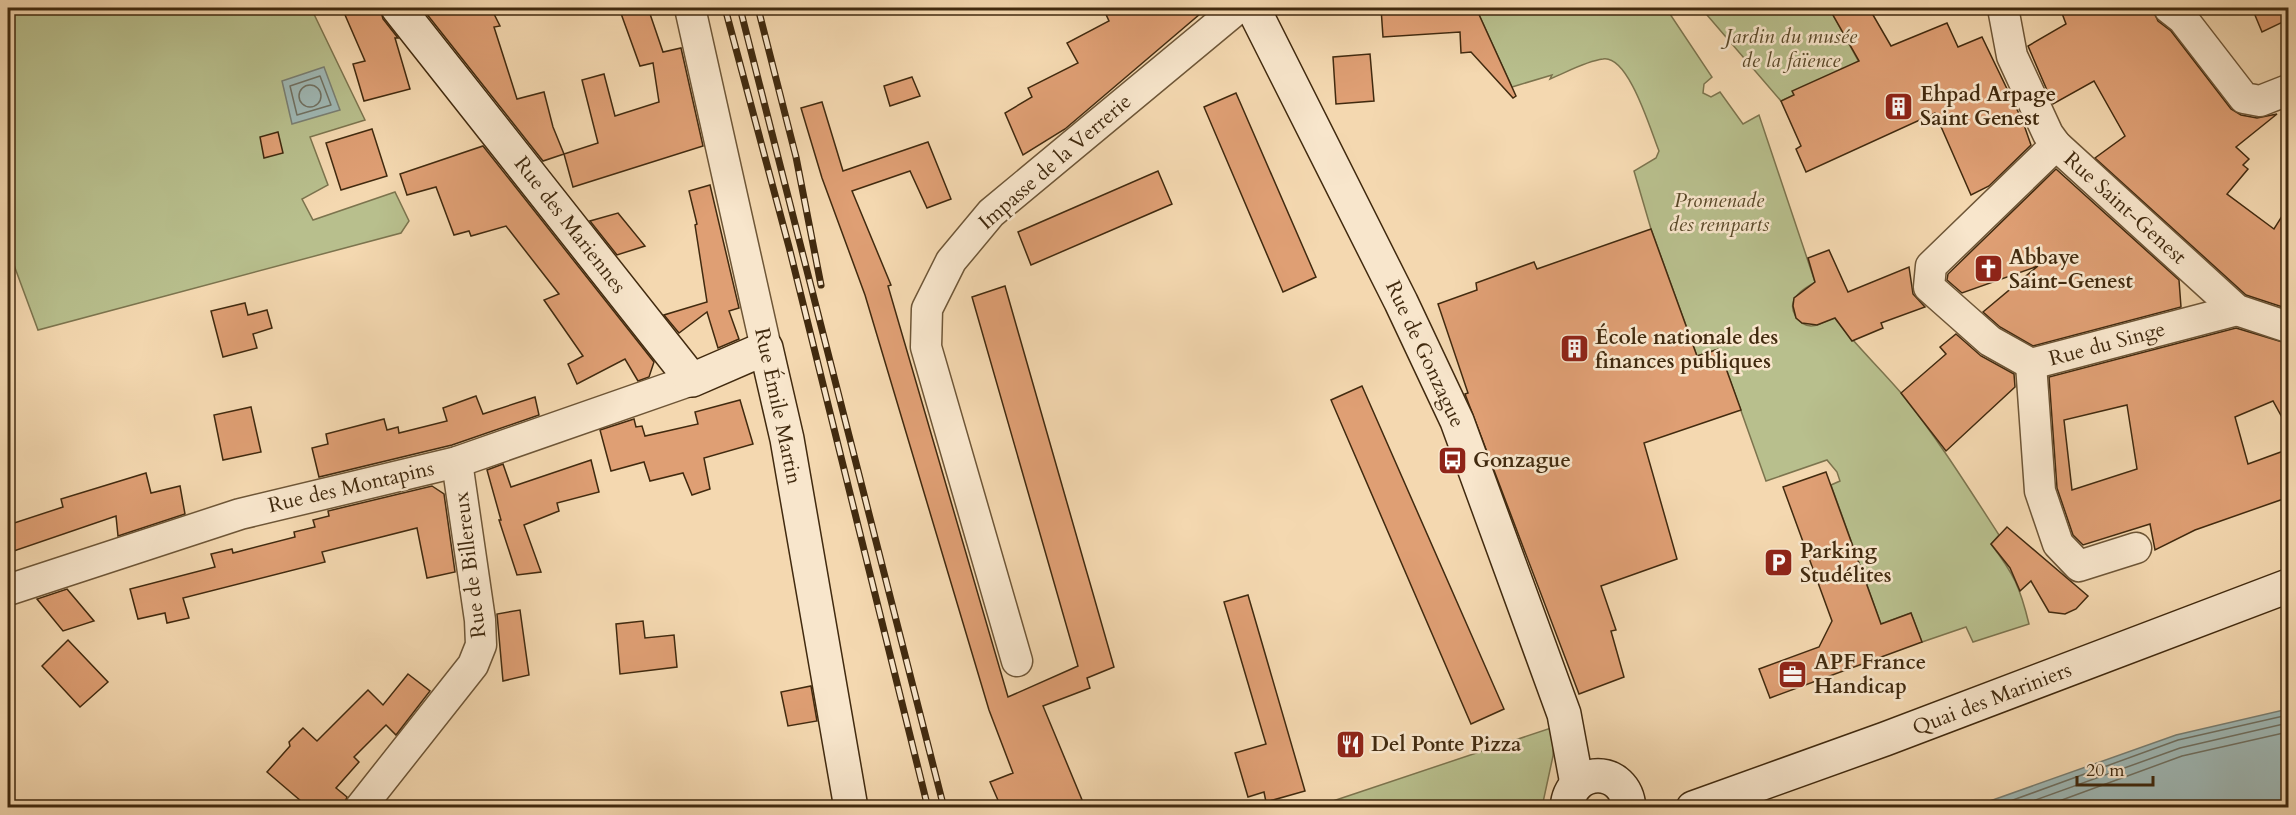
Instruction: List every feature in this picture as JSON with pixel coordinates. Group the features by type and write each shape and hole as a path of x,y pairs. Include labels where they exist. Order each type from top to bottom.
{"main road":[{"name":"Rue des Mariennes","path":"398,8 692,380"},
{"name":"Rue de Gonzague","path":"1253,8 1396,291 1457,421 1564,714 1582,789"},
{"path":"692,380 766,348"},
{"name":"Rue Émile Martin","path":"766,348 787,439 850,807"},
{"name":"Quai des Mariniers","path":"1693,807 1885,739 2289,586"},
{"path":"1582,789 1618,782 1628,798 1629,807"}],"street":[{"name":"Rue Émile Martin","path":"690,8 766,348"},
{"name":"Impasse de la Verrerie","path":"1017,661 926,347 927,309 951,261 991,213 1238,8"},
{"name":"Rue Saint-Genest","path":"2002,8 2012,56 2048,134 2056,145 2237,310 2289,327"},
{"path":"2169,8 2182,19 2244,98 2260,101 2289,90"},
{"name":"Rue du Singe","path":"2056,145 1931,266 1929,287 1990,341 2031,364 2237,310"},
{"path":"2031,364 2040,491 2058,544 2079,566 2136,548"},
{"name":"Rue des Montapins","path":"8,590 240,514 457,462 692,380"},
{"name":"Rue de Billereux","path":"360,807 473,665 481,645 480,620 457,462"}],"green space":[{"path":"8,8 311,8 365,120 310,137 328,185 302,199 313,220 395,192 409,221 401,233 38,330 8,249"},
{"name":"Promenade des remparts","path":"1476,8 1666,8 1712,77 1704,84 1703,93 1711,97 1720,92 1743,124 1759,115 1815,282 1796,297 1793,306 1795,316 1802,323 1811,326 1834,317 1915,411 1999,535 1991,544 2015,581 2029,624 1973,642 1966,627 1922,642 1911,613 1881,624 1831,485 1840,481 1837,472 1827,460 1766,481 1719,349 1697,356 1651,229 1634,171 1656,158 1659,151 1645,112 1630,81 1613,61 1603,59 1583,64 1550,79 1552,75 1512,87"},
{"name":"Jardin du musée de la faïence","path":"1701,8 1829,8 1860,64 1781,101"},
{"path":"1554,727 1553,756 1542,807 1312,808"}],"water":[{"path":"324,67 340,110 292,124 282,81"},
{"path":"2288,709 2288,807 1973,807 2176,735"}],"building":[{"path":"342,8 380,8 383,19 398,38 395,38 410,89 364,101 353,64 365,61"},
{"path":"422,8 491,8 500,26 494,27 517,99 544,92 553,127 564,154 543,161"},
{"path":"619,8 648,8 663,52 681,48 703,146 573,187 564,154 598,143 582,80 604,74 615,116 659,102 653,63 640,66"},
{"path":"1103,8 1207,8 1065,129 1023,155 1005,113 1032,97 1028,88 1078,63 1067,43 1109,21"},
{"path":"1381,8 1476,8 1516,96 1513,98 1471,52 1461,53 1460,32 1383,37"},
{"name":"Ehpad Arpage Saint Genest","path":"1829,8 1869,8 1891,46 1947,23 1958,47 1982,37 2023,122 2031,145 1989,186 1971,195 1935,113 1806,172 1796,149 1801,146 1781,101 1794,95 1792,91 1859,61"},
{"path":"2060,8 2152,8 2158,21 2171,31 2231,109 2241,115 2257,118 2277,114 2236,147 2249,159 2243,165 2248,169 2227,194 2274,229 2289,205 2289,309 2246,295 2095,158 2125,136 2094,81 2053,104 2028,46 2066,24"},
{"path":"2252,8 2289,8 2289,19 2262,32"},
{"path":"1370,54 1374,101 1336,104 1333,57"},
{"path":"912,77 920,96 890,106 884,86"},
{"path":"1236,93 1316,277 1283,292 1204,107"},
{"path":"822,102 843,171 928,142 951,199 927,208 910,171 852,191 891,285 888,286 1008,697 1078,666 972,297 1005,286 1114,667 1087,678 1090,688 1043,706 1085,807 1001,807 990,782 1013,773 989,710 865,295 822,178 801,108"},
{"path":"372,129 387,176 341,190 326,143"},
{"path":"278,132 283,153 264,158 260,137"},
{"path":"483,146 654,362 649,377 638,381 625,359 577,384 568,364 583,356 544,300 559,294 506,226 471,236 469,231 454,235 436,187 407,195 400,174"},
{"path":"2056,169 2179,280 2181,307 2033,346 2000,327 1983,312 2038,266 1962,293 1947,280 1948,274"},
{"path":"1158,171 1172,204 1031,265 1018,232"},
{"path":"710,185 739,308 729,311 739,339 718,348 707,312 679,333 664,315 707,302 695,225 697,224 689,191"},
{"path":"618,213 645,246 617,255 590,221"},
{"path":"1651,229 1697,356 1719,349 1741,410 1644,443 1677,559 1601,586 1616,630 1611,631 1624,677 1579,694 1465,394 1468,393 1438,304 1477,290 1476,283 1534,262 1537,269"},
{"path":"1829,250 1848,292 1909,267 1913,294 1925,307 1881,323 1883,328 1852,341 1835,318 1817,325 1802,323 1796,318 1793,306 1794,298 1815,282 1808,258"},
{"path":"245,303 248,315 267,310 272,328 253,334 257,348 223,357 211,311"},
{"path":"2236,328 2289,344 2289,430 2273,401 2235,417 2248,464 2289,449 2289,497 2195,530 2155,550 2150,524 2083,545 2073,535 2057,488 2049,377","holes":["2127,405 2137,469 2072,490 2064,420"]},
{"path":"1956,334 1981,356 2014,374 2015,387 1946,451 1901,393 1946,354 1940,347"},
{"path":"1362,386 1504,709 1471,724 1331,400"},
{"path":"476,396 483,414 535,397 539,415 452,445 319,477 312,448 328,444 326,434 384,419 387,430 398,427 399,433 447,421 443,408"},
{"path":"740,400 753,444 704,458 710,489 692,495 683,473 650,481 644,462 611,471 600,430 634,419 636,427 642,426 645,436 698,424 695,412"},
{"path":"251,407 261,452 223,460 214,415"},
{"path":"591,460 599,492 557,503 559,511 524,525 541,572 517,575 499,520 501,520 487,470 503,464 511,487"},
{"path":"1826,472 1881,624 1911,613 1922,642 1770,698 1759,669 1819,647 1832,621 1783,487"},
{"path":"146,473 151,493 180,486 185,514 118,536 116,516 8,553 8,525 63,507 61,499"},
{"path":"432,486 444,494 455,572 427,578 417,528 322,552 325,562 183,598 189,618 167,623 165,613 138,619 130,589 215,567 211,554 232,549 233,553 295,537 294,532 315,527 313,520 329,516 328,511"},
{"path":"2007,527 2088,596 2076,609 2065,614 2049,612 2031,581 2020,591 2010,568 1991,544"},
{"path":"67,589 94,621 63,631 37,599"},
{"path":"1248,595 1305,791 1266,802 1264,792 1248,797 1235,753 1266,744 1224,602"},
{"path":"520,610 529,675 503,681 497,614"},
{"path":"643,621 645,638 674,635 677,667 620,674 616,624"},
{"path":"68,640 108,682 80,707 42,666"},
{"path":"408,674 430,691 396,735 386,725 354,757 359,762 336,788 347,797 343,807 308,807 267,772 290,746 289,742 303,728 317,741 368,690 383,705"},
{"path":"811,686 817,721 788,726 781,692"}],"railway":[{"path":"725,8 789,247 928,808"},
{"path":"740,8 944,808"},
{"path":"758,8 796,157 821,285"}],"place":[{"name":"Ehpad Arpage Saint Genest","path":"1899,106"},
{"name":"Abbaye Saint-Genest","path":"1988,269"},
{"name":"École nationale des finances publiques","path":"1574,349"},
{"name":"Gonzague","path":"1452,460"},
{"name":"Parking Studélites","path":"1779,563"},
{"name":"APF France Handicap","path":"1793,674"},
{"name":"Del Ponte Pizza","path":"1350,744"}]}
